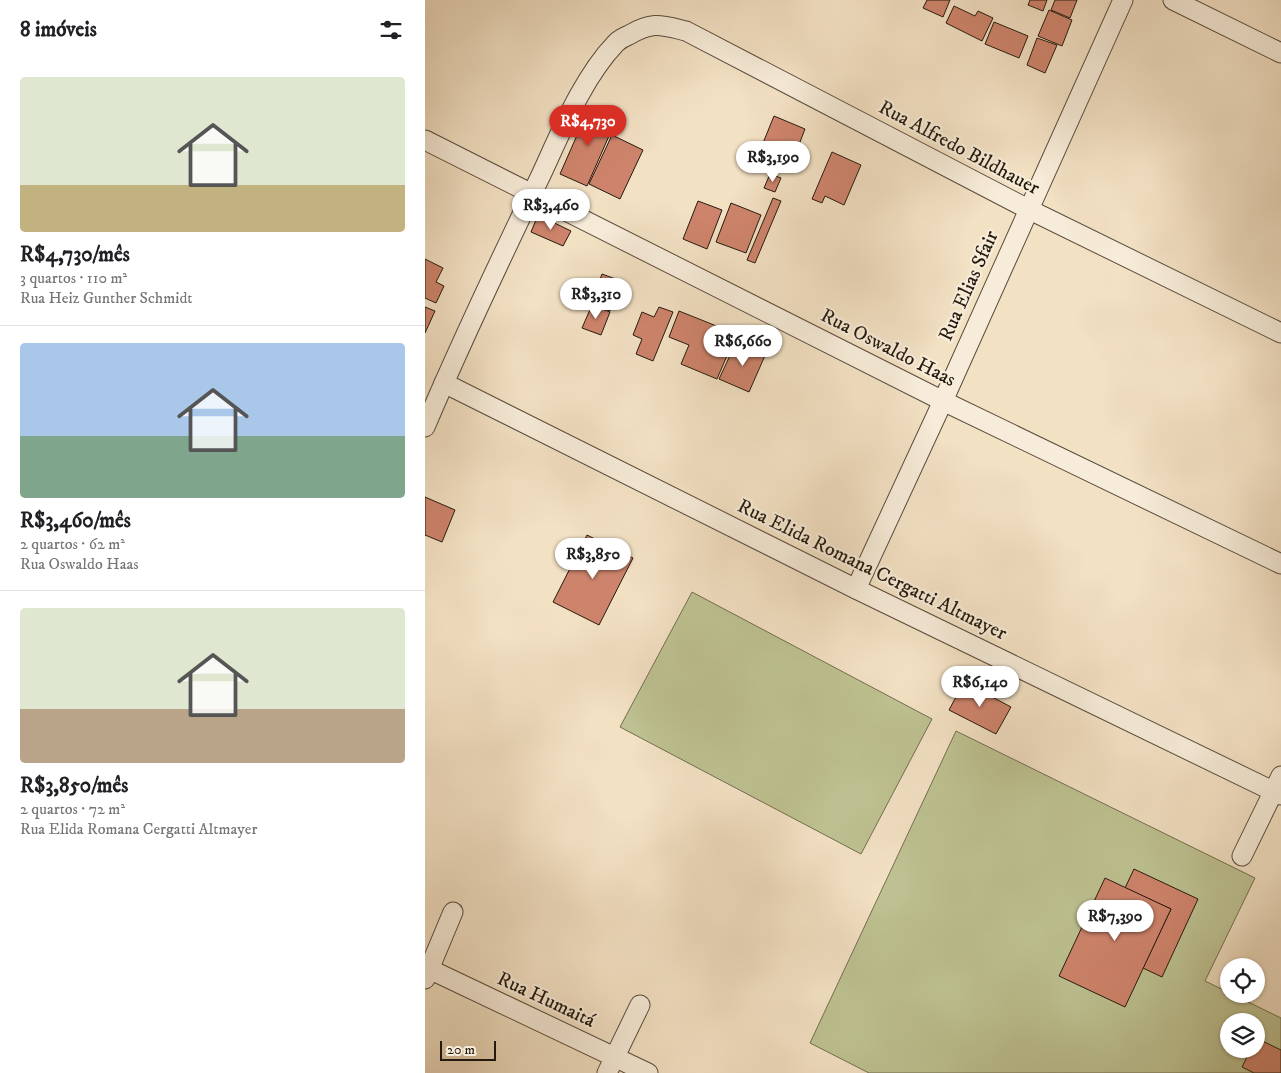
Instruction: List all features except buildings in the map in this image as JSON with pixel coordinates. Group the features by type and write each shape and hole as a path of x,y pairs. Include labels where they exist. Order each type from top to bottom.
{"street":[{"name":"Rua Elias Sfair","path":"856,589 943,401 1123,0"},
{"path":"1173,0 1281,53"},
{"name":"Rua Alfredo Bildhauer","path":"532,193 569,115 587,83 617,42 643,27 660,24 686,31 1028,209 1281,333"},
{"name":"Rua Oswaldo Haas","path":"425,140 943,401 1281,564"},
{"path":"425,427 532,193"},
{"name":"Rua Elida Romana Cergatti Altmayer","path":"444,383 856,589 1279,788"},
{"path":"1242,856 1279,788"},
{"path":"426,972 453,912"},
{"name":"Rua Humaitá","path":"426,972 611,1065 648,1073"},
{"path":"611,1065 640,1005"}],"green space":[{"path":"692,592 932,719 861,854 620,727"},
{"path":"956,731 1255,878 1205,981 1220,988 1220,1003 1250,1003 1281,1018 1281,1073 869,1073 810,1043"}]}
